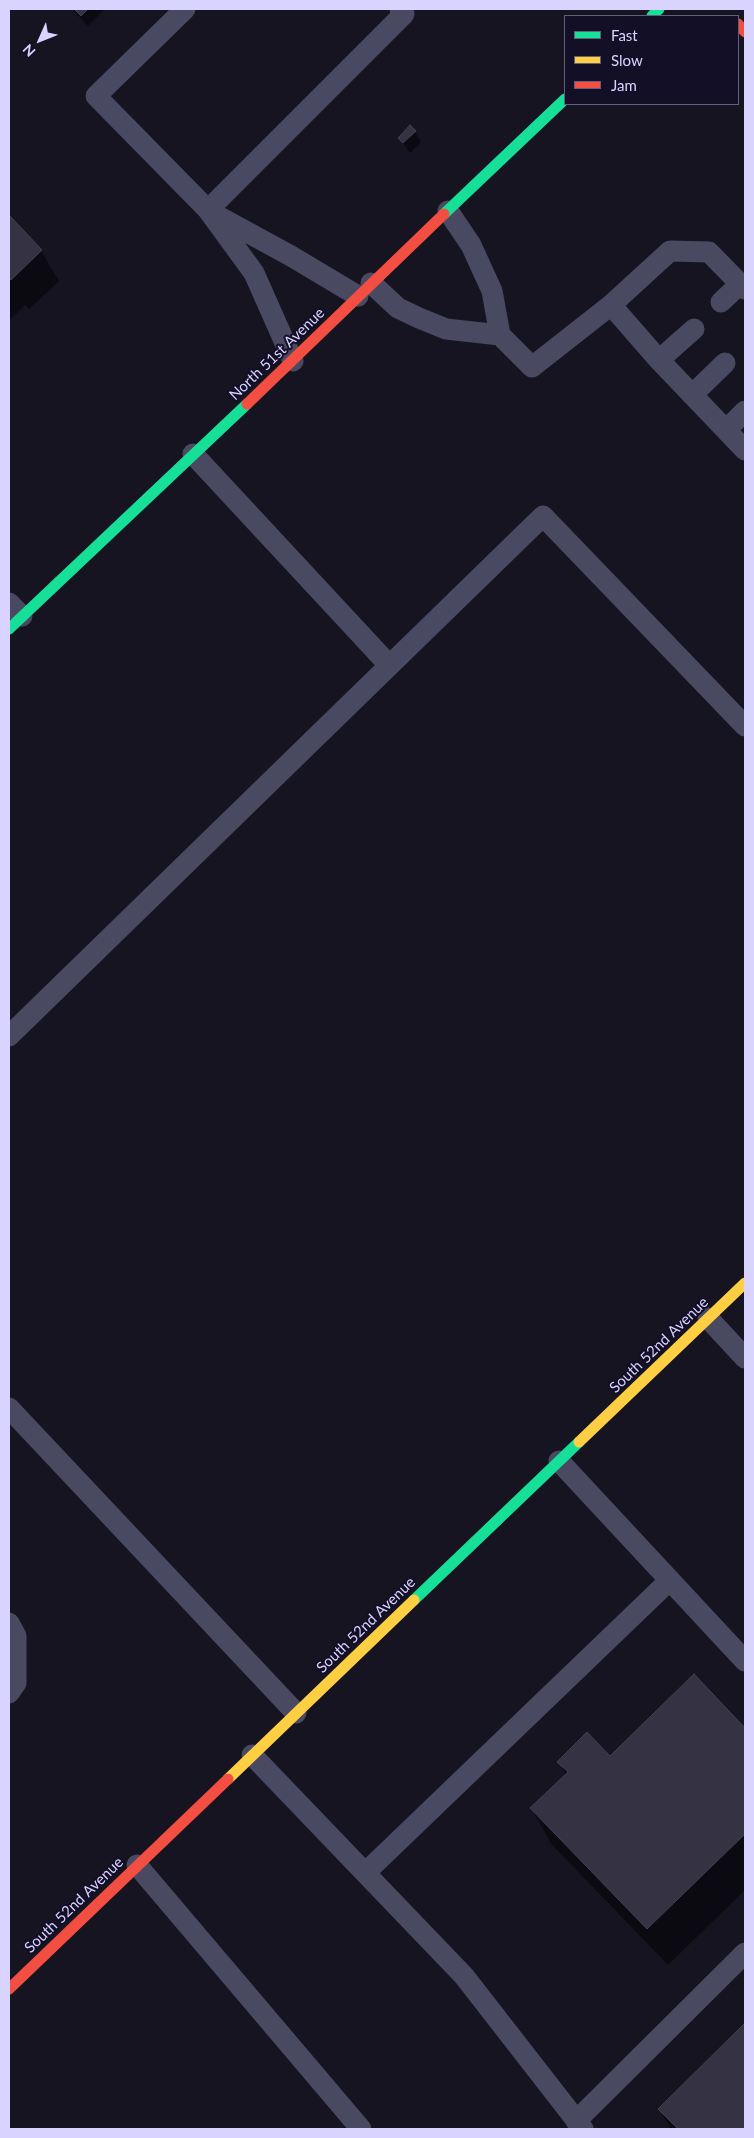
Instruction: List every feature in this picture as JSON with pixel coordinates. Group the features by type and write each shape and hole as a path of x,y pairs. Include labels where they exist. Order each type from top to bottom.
{"street":[{"name":"North 51st Avenue","path":"13,616 292,362 364,290 564,100"},
{"name":"South 52nd Avenue","path":"9,1989 745,1283"}],"lane":[{"path":"185,9 96,96 208,210 254,273 292,362"},
{"path":"208,210 404,14 400,9"},
{"path":"208,210 291,256 419,318 446,329 500,335"},
{"path":"448,211 471,245 492,291 500,335 532,367 612,304 670,251 709,252 743,287 721,302"},
{"path":"612,304 659,360 745,450"},
{"path":"659,360 694,330"},
{"path":"692,395 724,363"},
{"path":"726,430 745,411"},
{"path":"193,454 389,666"},
{"path":"9,1036 543,516 745,726"},
{"path":"708,1318 745,1358"},
{"path":"9,1408 296,1714"},
{"path":"559,1461 745,1661"},
{"path":"365,1873 670,1580"},
{"path":"9,1624 16,1636 16,1683 9,1693"},
{"path":"252,1755 464,1976 579,2125 745,1953"},
{"path":"137,1865 361,2129"}],"building":[{"path":"74,9 88,9 81,16"},
{"path":"410,125 416,131 403,143 398,138"},
{"path":"9,215 42,250 11,280 9,277"},
{"path":"694,1674 745,1728 745,1834 647,1929 530,1808 568,1772 557,1762 587,1732 610,1756"},
{"path":"745,2023 745,2129 678,2129 658,2109"}],"traffic: fast":[{"path":"653,15 659,9"},
{"path":"444,214 564,100"},
{"path":"9,629 247,404"},
{"path":"414,1600 579,1442"}],"traffic: slow":[{"path":"579,1442 745,1283"},
{"path":"228,1779 414,1600"}],"traffic: jam":[{"path":"739,25 745,32"},
{"path":"247,404 444,214"},
{"path":"9,1989 228,1779"}]}
